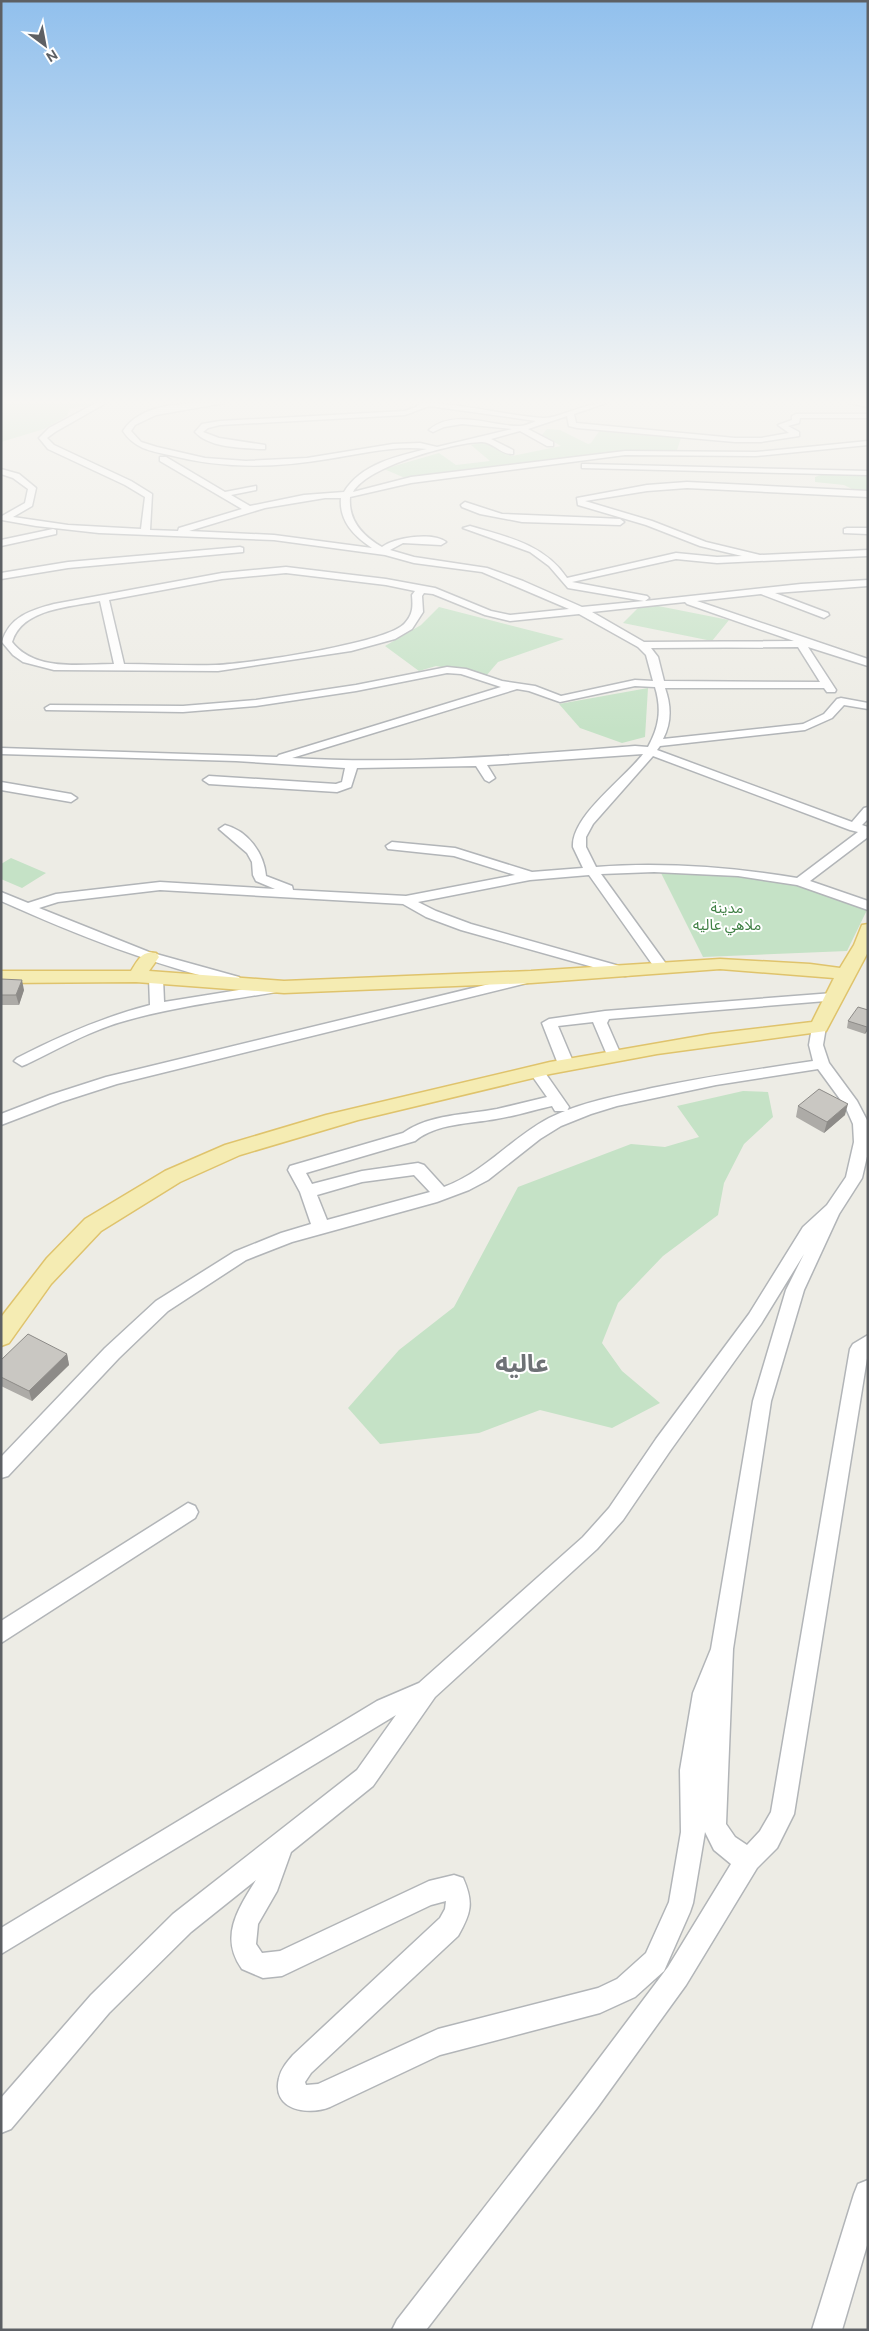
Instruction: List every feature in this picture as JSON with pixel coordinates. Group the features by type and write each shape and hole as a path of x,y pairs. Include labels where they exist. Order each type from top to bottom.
{"main road":[{"path":"1,1337 8,1321 62,1257 94,1225 168,1178 204,1160 280,1134 536,1070 614,1054 753,1034 819,1028 833,997 866,939"},
{"path":"1,977 142,966 156,978 240,982 284,987 626,972 720,964 811,964 849,968"}],"street":[{"path":"3,518 15,512"},
{"path":"145,532 147,512"},
{"path":"170,534 244,512"},
{"path":"345,512 351,525 388,552"},
{"path":"481,512 510,518 545,521 612,521 662,528"},
{"path":"571,520 576,512"},
{"path":"609,512 662,528 702,544 757,558"},
{"path":"3,518 42,525 170,534 258,536 327,542 489,571 582,611 644,645 652,657 665,706 662,725 653,747 591,817 583,830 579,844 580,851 592,871 662,968"},
{"path":"1,543 46,533 87,528"},
{"path":"467,528 499,537 540,555 550,562 571,586 655,601"},
{"path":"847,530 868,531"},
{"path":"18,544 20,540 48,536 46,533"},
{"path":"187,593 258,536"},
{"path":"388,552 390,545 398,541 441,542"},
{"path":"1,576 68,565 240,550"},
{"path":"565,581 676,556 717,560 868,553"},
{"path":"843,554 868,558"},
{"path":"422,590 417,595 418,612 408,626 391,637 360,646 218,668 70,669 34,664 12,650 7,642 12,627 36,612 201,580 224,579 252,572 301,570 386,582 440,592 502,617 582,611 655,601 762,591 868,583"},
{"path":"762,591 824,615"},
{"path":"104,598 120,668"},
{"path":"679,600 697,603 868,663"},
{"path":"801,644 827,684 841,701 868,706"},
{"path":"644,645 813,644"},
{"path":"50,708 183,709 256,703 356,688 447,670 531,688 560,699 625,684 827,684"},
{"path":"274,760 515,686"},
{"path":"1,751 274,760 352,765 480,762 653,747 805,726 828,716 841,701"},
{"path":"653,747 863,830"},
{"path":"480,762 489,778"},
{"path":"209,780 338,788 347,784 352,765"},
{"path":"1,786 71,798"},
{"path":"800,882 863,830 868,811"},
{"path":"225,829 237,834 247,845 259,862 261,878 304,895"},
{"path":"392,846 455,852 530,876"},
{"path":"26,908 56,898 160,886 406,900 530,876 592,871 698,869 757,874 800,882 868,906"},
{"path":"1,896 100,941 142,966 178,979"},
{"path":"406,900 430,914 466,927 626,972"},
{"path":"142,966 182,968 240,982"},
{"path":"1,1120 53,1098 112,1080 419,1007 531,977"},
{"path":"156,978 157,1008"},
{"path":"22,1061 91,1028 121,1017 157,1008 284,987"},
{"path":"566,1064 549,1023 637,1011 833,997"},
{"path":"602,1017 600,1023 614,1054"},
{"path":"748,1859 730,1851 717,1835 714,1824 722,1649 762,1401 795,1290 833,1209 854,1178 862,1142 861,1124 852,1105 822,1064 816,1045 819,1028"},
{"path":"1,1470 112,1353 171,1298 240,1256 287,1237 441,1194 482,1176 534,1135 568,1117 615,1101 716,1080 822,1064"},
{"path":"536,1070 568,1117"},
{"path":"321,1228 308,1192 296,1170 321,1161 409,1137 417,1131 448,1121 496,1114 557,1100"},
{"path":"308,1192 336,1181 383,1172 418,1169 441,1194"},
{"path":"1,2119 106,1997 182,1923 364,1778 427,1690 590,1543 616,1514 663,1445 756,1320 809,1231 833,1209"},
{"path":"407,2330 587,2098 677,1976 748,1859 759,1853 768,1841 782,1814 859,1349 868,1342"},
{"path":"1,1633 188,1512"},
{"path":"281,1846 272,1874 248,1914 244,1926 245,1949 249,1958 256,1964 268,1967 282,1963 429,1893 454,1887 459,1896 459,1911 449,1927 302,2064 292,2078 291,2090 299,2098 308,2100 320,2097 438,2042 600,2000 626,1988 655,1962 681,1903 693,1832 692,1770 704,1692 722,1649"},
{"path":"1,1942 385,1709 427,1690"},
{"path":"827,2330 868,2194"}],"green space":[{"path":"643,603 729,620 712,641 623,623"},
{"path":"439,607 564,639 498,662 486,676 436,666 419,671 385,646 421,625"},
{"path":"648,688 645,737 622,743 580,728 559,704"},
{"path":"11,858 46,873 22,888 1,879 1,864"},
{"name":"مدينة ملاهي عاليه","path":"661,873 748,877 793,883 867,910 847,951 703,957"},
{"path":"743,1091 768,1092 773,1117 744,1144 724,1183 718,1215 663,1256 618,1303 602,1343 622,1371 660,1403 612,1428 540,1410 479,1433 380,1444 348,1408 399,1350 454,1307 518,1187 631,1144 665,1147 699,1137 677,1106"}],"building":[{"path":"1,979 22,980 16,995 1,995"},
{"path":"858,1007 868,1010 867,1027 848,1021"},
{"path":"819,1089 848,1104 827,1122 798,1106"},
{"path":"28,1334 67,1354 29,1391 1,1377 1,1360"}],"district":[{"name":"عاليه","path":"522,1363"}]}
